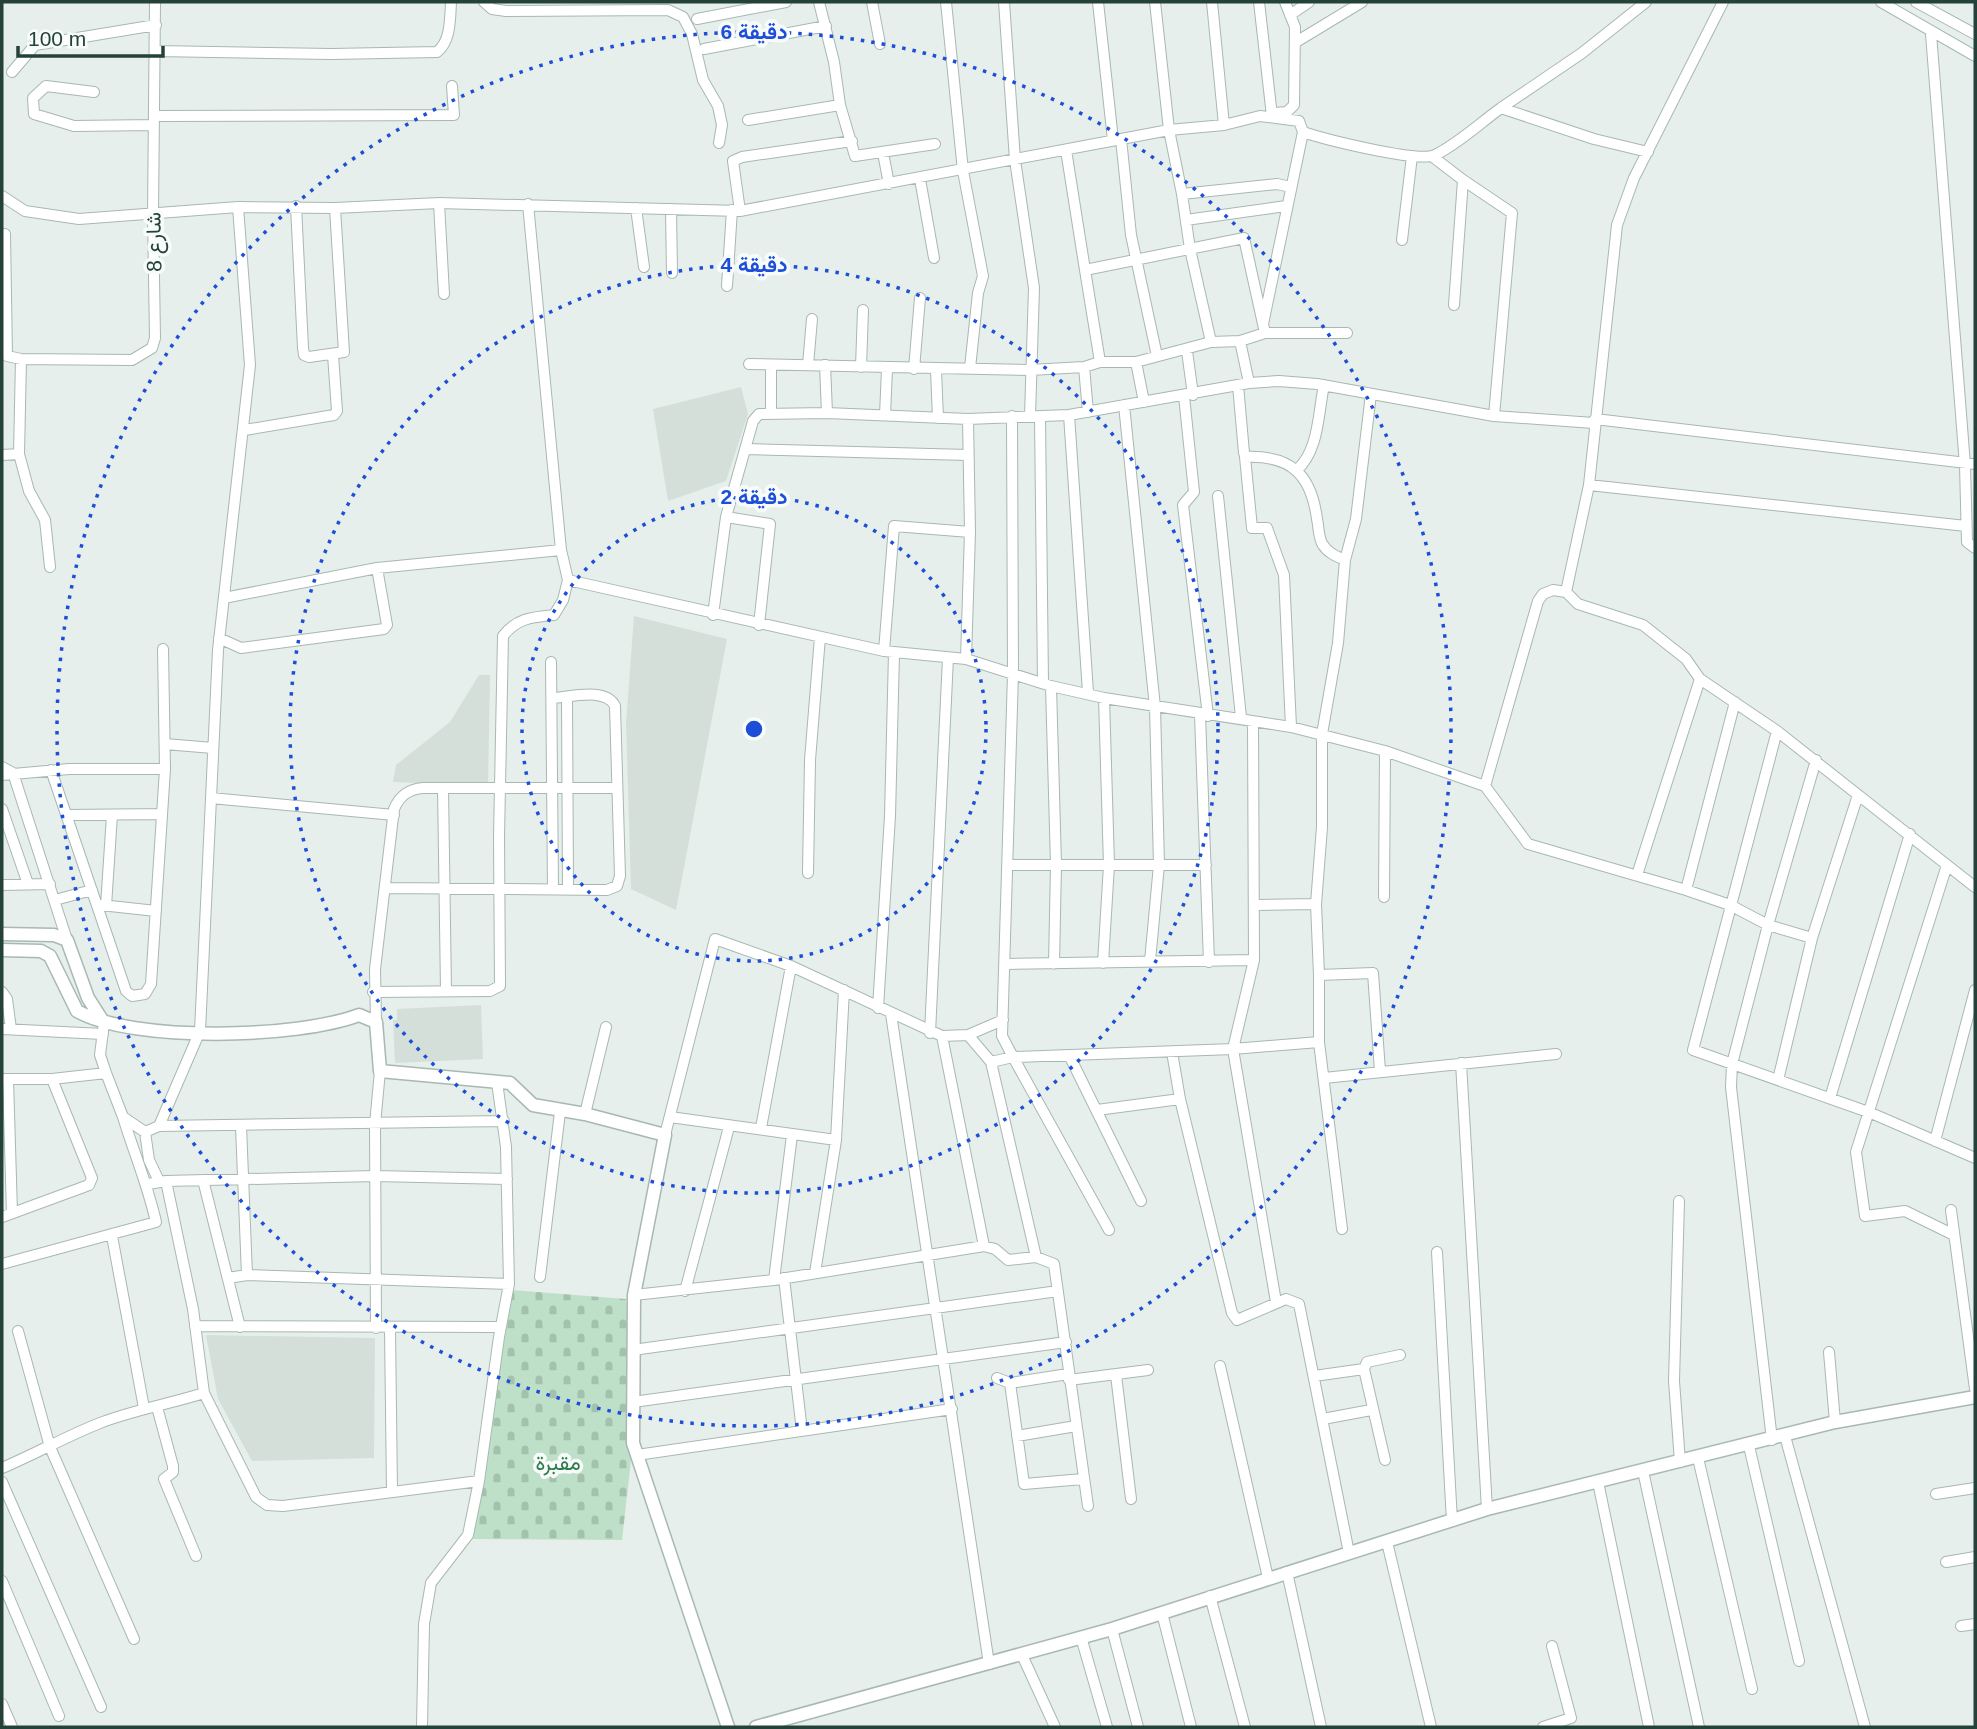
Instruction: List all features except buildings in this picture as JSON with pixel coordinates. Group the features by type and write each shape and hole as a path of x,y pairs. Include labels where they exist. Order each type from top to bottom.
{"street":[{"name":"شارع 8","path":"21,359 132,360 152,348 155,338 155,2"},
{"path":"156,51 331,54 437,52 443,47 450,24 451,2"},
{"path":"484,2 492,9 506,11 668,10 683,17 692,34 703,80 718,106 722,125 719,143"},
{"path":"697,19 786,2"},
{"path":"819,2 826,26 840,106 855,156 935,144"},
{"path":"872,2 880,44"},
{"path":"946,2 963,171 983,276 978,293 970,368"},
{"path":"1004,2 1015,160 1034,288 1030,370 1035,417 1056,865 1054,964"},
{"path":"1098,2 1136,258 1157,356"},
{"path":"1155,2 1169,130 1190,249 1211,342"},
{"path":"1212,2 1224,125"},
{"path":"1259,2 1271,115"},
{"path":"2,196 24,211 79,219 238,207 335,208 439,204 736,211 963,171 1117,139 1169,130 1224,125 1287,112 1294,105 1296,42 1285,2"},
{"path":"1290,15 1309,2"},
{"path":"1296,42 1362,2"},
{"path":"1433,157 1582,53 1646,2"},
{"path":"1566,592 1589,485 1617,225 1634,178 1723,2"},
{"path":"1881,2 1931,34 1975,56"},
{"path":"1916,2 1975,34"},
{"path":"12,72 35,45 156,25"},
{"path":"704,49 826,26"},
{"path":"1931,34 1970,464 1967,542 1975,548"},
{"path":"94,92 46,86 33,99 34,114 74,126 154,120 454,115 452,86"},
{"path":"748,120 840,106"},
{"path":"1501,108 1594,139 1648,152"},
{"path":"1264,331 1286,206 1303,132 1299,121 1271,115"},
{"path":"1303,132 1412,156 1433,157 1512,213 1494,416"},
{"path":"727,286 736,211 733,161 742,157 852,141"},
{"path":"1066,150 1100,362"},
{"path":"883,153 889,184"},
{"path":"1402,240 1412,156"},
{"path":"920,178 934,258"},
{"path":"1454,305 1463,180"},
{"path":"1182,194 1277,184 1291,187"},
{"path":"439,204 444,294"},
{"path":"373,992 493,991 500,986 499,788 503,636 512,624 554,615 563,600 568,580 561,550 528,204"},
{"path":"296,206 304,355 333,355 344,352 335,208"},
{"path":"1186,220 1286,206"},
{"path":"159,1126 200,1031 219,638 245,430 250,365 238,207"},
{"path":"636,208 644,267"},
{"path":"671,209 673,272"},
{"path":"5,234 5,353 11,358 21,359 19,454 29,491 45,520 50,567"},
{"path":"1085,270 1244,238 1264,331"},
{"path":"914,369 920,298"},
{"path":"861,367 863,310"},
{"path":"808,365 812,319"},
{"path":"749,364 1030,370 1084,367 1100,362 1136,362 1187,351 1211,342 1240,341 1264,331 1347,332"},
{"path":"1240,341 1249,383"},
{"path":"1187,351 1194,492 1183,505 1204,715 1209,962"},
{"path":"245,430 334,415 337,411 333,355"},
{"path":"1136,362 1144,402"},
{"path":"771,365 771,413"},
{"path":"825,365 827,413"},
{"path":"1084,367 1088,412"},
{"path":"885,415 887,369"},
{"path":"936,370 937,418"},
{"path":"713,615 726,517 744,449 753,421 759,414 827,413 968,419 1069,415 1189,396 1249,383 1279,381 1324,385 1494,416 1595,421 1970,464"},
{"path":"1238,385 1244,453"},
{"path":"1297,470 1308,460 1313,448 1324,385"},
{"path":"1342,1229 1320,1042 1316,904 1322,827 1322,733 1338,643 1345,560 1356,519 1371,394"},
{"path":"1124,405 1156,707 1159,865 1150,961"},
{"path":"1069,415 1088,692"},
{"path":"1012,416 1013,674 1002,1036 1109,1230"},
{"path":"966,659 970,532 968,419"},
{"path":"744,449 968,455"},
{"path":"2,455 19,454"},
{"path":"1291,727 1284,575 1267,528 1252,528 1245,457 1268,456 1297,470 1313,491 1320,542 1328,552 1345,560"},
{"path":"1589,485 1966,526"},
{"path":"1218,496 1241,717"},
{"path":"726,517 770,524 759,625"},
{"path":"878,1008 890,816 889,652 894,526 970,532"},
{"path":"223,598 377,568 561,550"},
{"path":"219,638 241,648 384,629 387,625 377,568"},
{"path":"568,580 713,615 889,652 966,659 1047,685 1088,692 1104,698 1204,715 1241,717 1252,722 1322,733 1385,751 1485,786 1528,844 1686,890 1730,905 1768,925 1812,938"},
{"path":"1485,786 1538,601 1543,594 1553,590 1566,592 1578,604 1643,625 1686,659 1700,679 1816,760 1975,887"},
{"path":"808,873 810,760 820,637"},
{"path":"51,770 92,890 101,906 126,990 132,996 145,994 151,984 165,769 163,649"},
{"path":"930,1033 948,658"},
{"path":"551,662 553,889"},
{"path":"1637,875 1700,679"},
{"path":"387,888 610,889 618,883 614,702 602,695 553,698"},
{"path":"567,697 568,889"},
{"path":"1103,964 1109,865 1104,698"},
{"path":"1686,890 1735,702"},
{"path":"1252,722 1254,960 1233,1049 1276,1302"},
{"path":"1777,731 1693,1050 1871,1113 1975,1158"},
{"path":"165,744 213,748"},
{"path":"1384,897 1385,751"},
{"path":"1772,1440 1732,1101 1732,1064 1768,925 1816,760"},
{"path":"2,767 13,773 67,940 88,998 99,1011 104,1028 100,1055 124,1117 140,1175 158,1182 375,1176 507,1179"},
{"path":"2,775 51,770 165,769"},
{"path":"376,1328 375,1124 380,1071 373,992 394,815 400,797 410,790 616,788"},
{"path":"443,789 446,991"},
{"path":"1778,1080 1812,938 1858,795"},
{"path":"211,798 394,815"},
{"path":"2,809 28,884"},
{"path":"101,906 112,814"},
{"path":"66,815 162,814"},
{"path":"1830,1098 1910,834"},
{"path":"1009,865 1206,864"},
{"path":"1947,865 1871,1113 1856,1152 1865,1216 1905,1212 1954,1235"},
{"path":"2,885 50,884"},
{"path":"55,900 92,890"},
{"path":"1255,905 1316,904"},
{"path":"101,906 156,911"},
{"path":"2,934 54,935 67,940"},
{"path":"728,1727 633,1443 634,1295 665,1135 715,939 844,990 930,1033 942,1036 968,1035 1003,1020"},
{"path":"2,950 41,951 51,956 77,1011 104,1028"},
{"path":"1006,964 1254,960"},
{"path":"761,1128 791,967"},
{"path":"1319,975 1373,973 1380,1071"},
{"path":"816,1273 836,1140 844,990"},
{"path":"1935,1141 1975,990"},
{"path":"2,992 7,999 6,1029 293,1030 329,1026 359,1015 376,1022"},
{"path":"891,1014 930,1255 989,1664"},
{"path":"585,1114 606,1027"},
{"path":"968,1035 991,1062 1036,1257"},
{"path":"942,1036 984,1246"},
{"path":"991,1062 1013,1057 1172,1052 1320,1042"},
{"path":"1172,1052 1180,1099 1232,1313 1237,1320 1276,1302 1293,1299 1299,1304 1349,1553"},
{"path":"1324,1078 1556,1054"},
{"path":"1069,1055 1141,1201"},
{"path":"1461,1063 1487,1509"},
{"path":"380,1071 515,1085 528,1103 560,1112 585,1114 665,1135"},
{"path":"52,1079 92,1178 89,1185 7,1215 5,1079 52,1079 106,1073"},
{"path":"422,1727 424,1624 431,1583 468,1535 479,1481 509,1284 504,1121 497,1082"},
{"path":"1097,1110 1180,1099"},
{"path":"540,1277 560,1112"},
{"path":"124,1117 145,1132 149,1160 158,1182 195,1326 204,1393 256,1497 267,1505 283,1506 479,1481"},
{"path":"670,1117 836,1140"},
{"path":"145,1132 159,1126 504,1121"},
{"path":"241,1126 247,1275"},
{"path":"685,1291 729,1127"},
{"path":"792,1135 778,1279 790,1328 802,1431"},
{"path":"203,1180 240,1326"},
{"path":"2,1264 156,1222 158,1182"},
{"path":"1679,1200 1674,1381 1680,1462"},
{"path":"1951,1210 1975,1389"},
{"path":"112,1236 144,1408"},
{"path":"634,1295 778,1279 984,1246 995,1249 1008,1261 1036,1257 1054,1264 1088,1506"},
{"path":"1437,1252 1452,1521"},
{"path":"228,1278 247,1275 376,1277 509,1284"},
{"path":"634,1350 1058,1291"},
{"path":"195,1326 390,1329 501,1326"},
{"path":"390,1329 392,1492"},
{"path":"18,1331 50,1447 134,1639"},
{"path":"633,1402 1066,1342"},
{"path":"1829,1352 1835,1422"},
{"path":"1385,1460 1371,1410 1364,1368 1367,1362 1399,1355"},
{"path":"1220,1366 1268,1578"},
{"path":"1314,1377 1364,1368"},
{"path":"997,1378 1010,1383 1148,1370"},
{"path":"1116,1375 1131,1499"},
{"path":"1010,1383 1024,1484 1083,1479"},
{"path":"2,1468 101,1423 144,1408 157,1407 204,1393"},
{"path":"756,1727 1112,1629 1487,1509 1749,1446 1835,1422 1975,1397"},
{"path":"157,1407 173,1466 173,1472 164,1479 195,1556"},
{"path":"637,1455 952,1409"},
{"path":"1323,1419 1371,1410"},
{"path":"1017,1436 1076,1426"},
{"path":"1785,1436 1865,1727"},
{"path":"1749,1446 1799,1661"},
{"path":"1698,1458 1752,1689"},
{"path":"1643,1471 1699,1727"},
{"path":"2,1482 101,1707"},
{"path":"1598,1482 1649,1727"},
{"path":"1936,1494 1975,1488"},
{"path":"1387,1542 1431,1727"},
{"path":"1946,1562 1975,1556"},
{"path":"1287,1572 1321,1727"},
{"path":"2,1581 60,1716"},
{"path":"1210,1596 1245,1727"},
{"path":"1162,1613 1191,1727"},
{"path":"1961,1626 1975,1624"},
{"path":"1112,1629 1138,1727"},
{"path":"1082,1637 1107,1727"},
{"path":"1543,1727 1571,1718 1552,1646"},
{"path":"1021,1655 1055,1727"},
{"path":"2,1704 12,1727"}],"shaded area":[{"path":"741,387 748,414 726,481 668,501 653,409"},
{"path":"634,616 727,639 676,910 631,889 626,723"},
{"path":"479,675 490,675 488,786 393,782 396,765 450,722"},
{"path":"481,1005 483,1059 395,1063 393,1020 397,1020 397,1009"},
{"path":"206,1335 375,1338 374,1458 252,1461 218,1399"}],"green space":[{"name":"مقبرة","path":"512,1290 626,1299 633,1443 622,1540 473,1539"}]}
